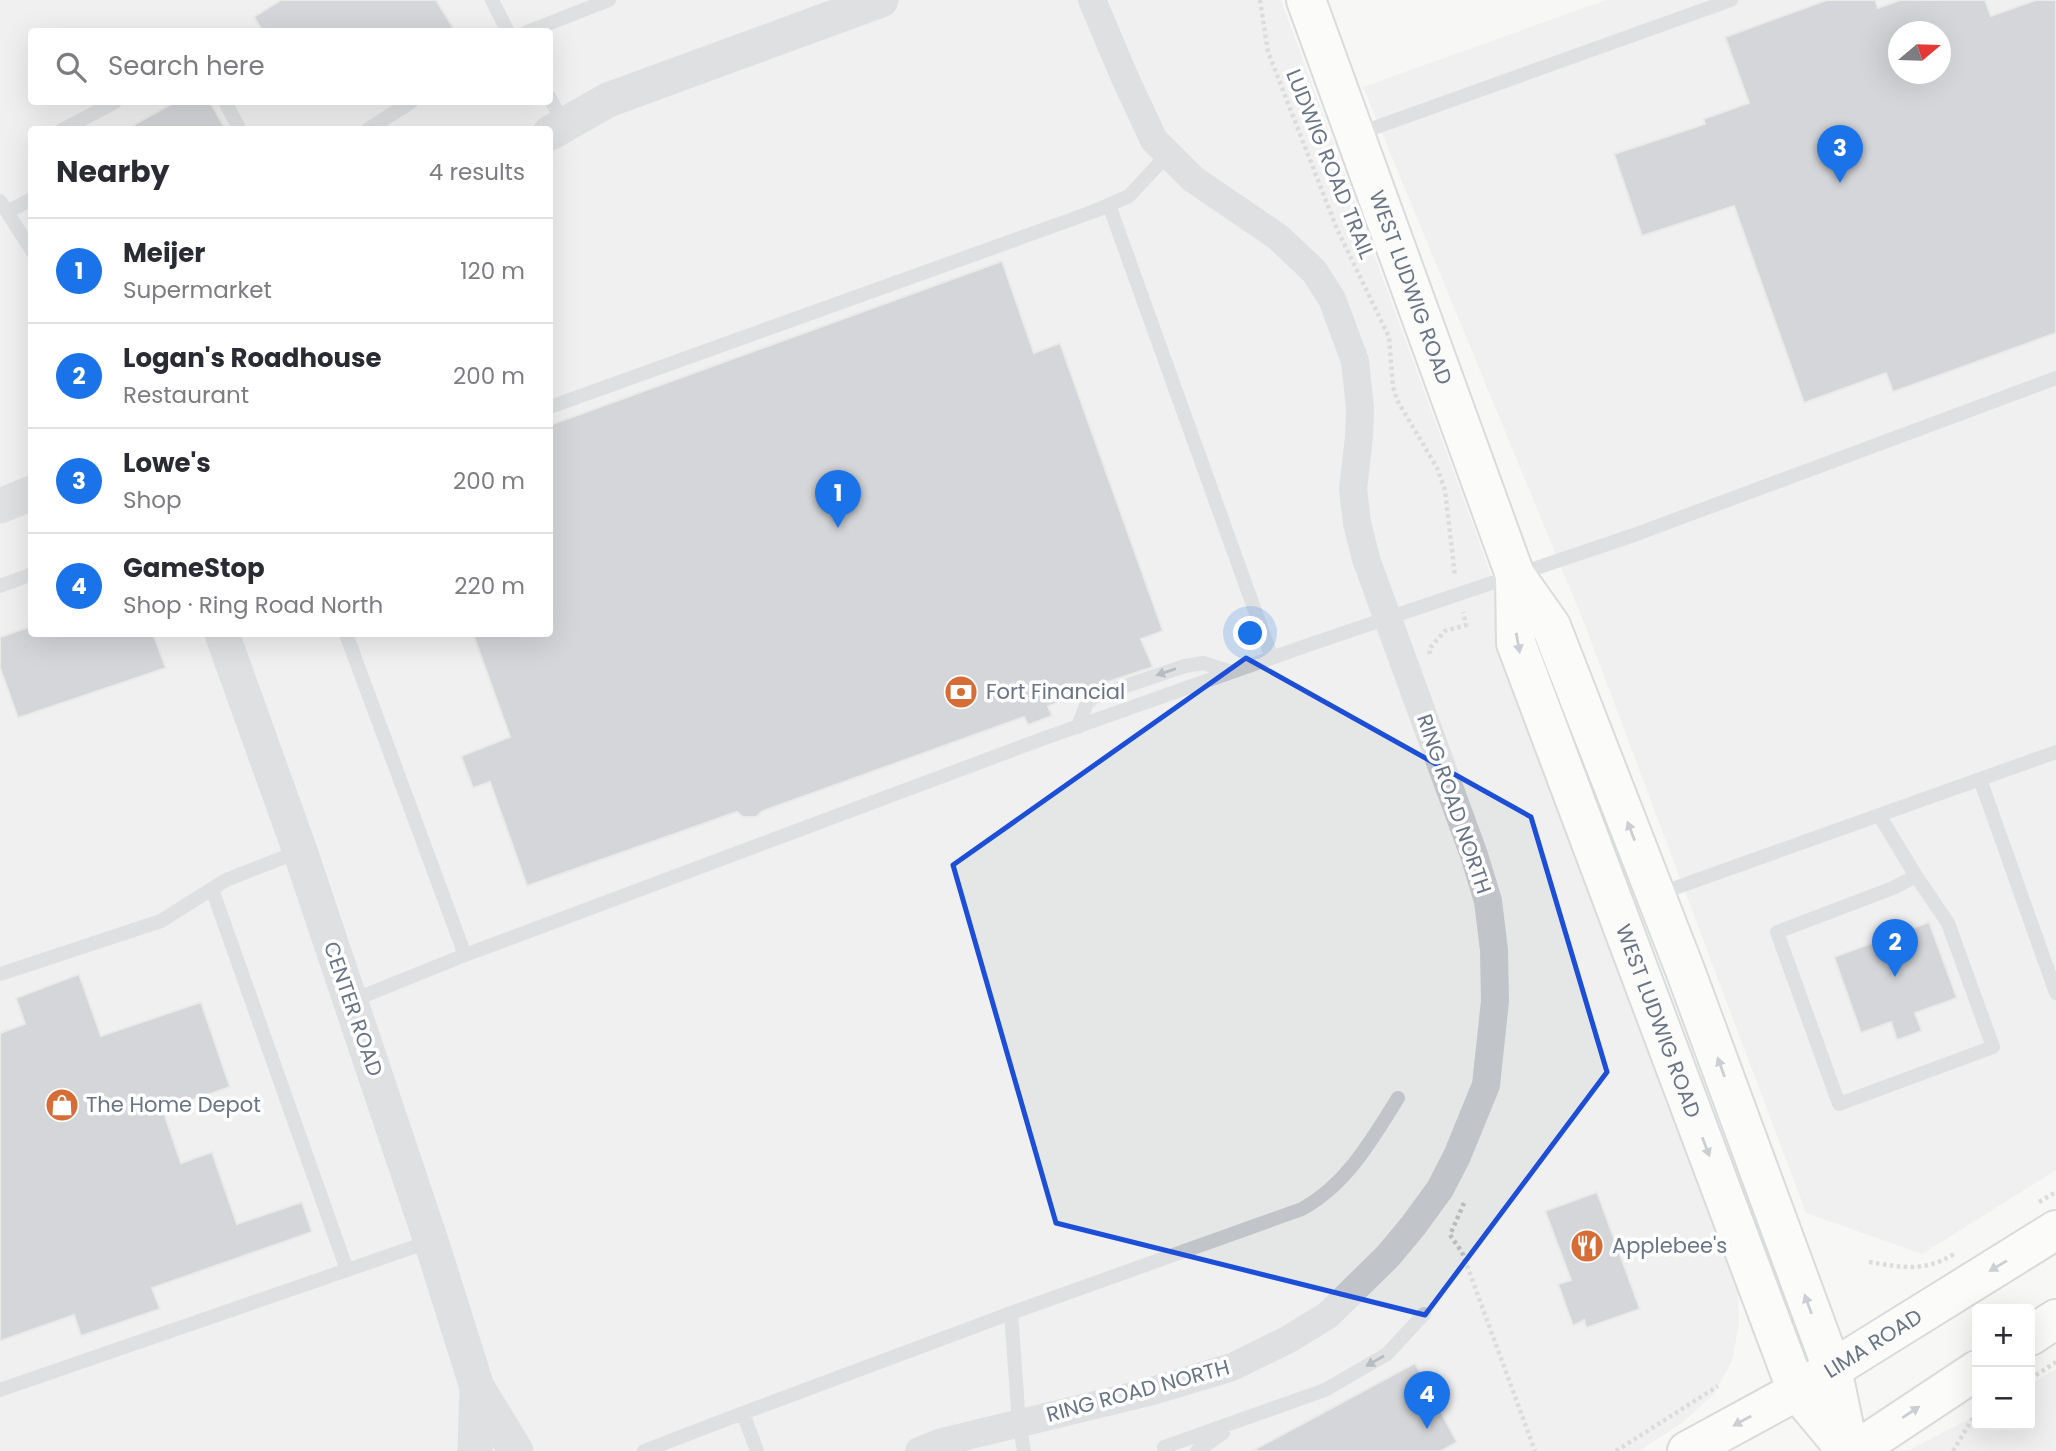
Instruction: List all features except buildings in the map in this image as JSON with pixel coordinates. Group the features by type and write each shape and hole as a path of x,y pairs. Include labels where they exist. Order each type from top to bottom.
{"main road":[{"name":"WEST LUDWIG ROAD","path":"1306,0 1516,575 1551,626 1656,895 1832,1368 1848,1451"},
{"name":"WEST LUDWIG ROAD","path":"1516,575 1516,643 1797,1391 1848,1451"},
{"name":"LIMA ROAD","path":"1687,1451 1797,1391 2044,1218"},
{"path":"1854,1451 1972,1373"}],"street":[{"path":"554,118 880,0"},
{"name":"RING ROAD NORTH","path":"919,1451 942,1442 1149,1392 1232,1367 1289,1339 1328,1315 1388,1256 1440,1189 1457,1156 1486,1085 1495,1001 1488,901 1474,855 1366,559 1356,523 1353,489 1360,408 1355,361 1332,299 1314,271 1278,237 1193,179 1154,140 1092,0"},
{"path":"0,506 28,495"},
{"name":"CENTER ROAD","path":"223,637 300,851 431,1241 477,1387 516,1451"},
{"name":"CENTER ROAD","path":"475,1451 477,1387"}],"lane":[{"path":"492,0 506,28"},
{"path":"537,28 609,0"},
{"path":"1354,135 1731,0"},
{"path":"70,126 109,105"},
{"path":"227,105 238,126"},
{"path":"372,126 406,105"},
{"path":"553,406 1109,205 1129,196 1168,154"},
{"path":"28,200 4,206 28,245"},
{"path":"1109,205 1272,657"},
{"path":"350,1001 465,955 1078,727 1272,657 1634,536 2056,378"},
{"path":"0,586 28,576"},
{"path":"347,637 465,955"},
{"path":"1078,727 1086,705 1093,697 1185,666 1203,663 1232,672"},
{"path":"1656,895 2056,752"},
{"path":"1980,779 2056,993"},
{"path":"1879,815 1948,923 1993,1047 1839,1104 1777,932 1894,888 1916,876"},
{"path":"0,974 161,921 226,880 300,851"},
{"path":"212,889 347,1270"},
{"path":"644,1451 1011,1313 1302,1209 1321,1198 1347,1174 1398,1098"},
{"path":"0,1390 431,1241"},
{"path":"1011,1313 1018,1423 1024,1451"},
{"path":"1164,1447 1325,1390 1387,1354 1424,1314"},
{"path":"743,1413 757,1451"},
{"path":"1197,1451 1248,1418"}],"path":[{"name":"LUDWIG ROAD TRAIL","path":"1260,0 1268,52 1337,229 1390,337 1393,387 1397,400 1437,468 1445,490 1454,573"},
{"path":"2044,1218 2056,1192"},
{"path":"1466,1198 1450,1235 1462,1252 1535,1451"},
{"path":"1869,1262 1914,1269 1939,1263 1963,1248"},
{"path":"2035,1367 2047,1338"},
{"path":"1616,1451 1718,1385"},
{"path":"1953,1451 1972,1419"}],"highlighted area":[{"path":"1246,658 1531,817 1607,1072 1425,1315 1056,1223 953,865"}],"shaded area":[{"path":"0,0 1281,0 1476,533 1738,1290 1739,1323 1732,1361 1713,1395 1683,1422 1639,1451 0,1451"},
{"path":"1606,0 2056,0 2056,1170 1922,1254 1806,1213 1583,620 1363,87"},
{"path":"2056,1369 2056,1451 1907,1451 1972,1418 1972,1430 2035,1430 2035,1381"}],"place":[{"name":"Lowe's","path":"1840,183"},
{"name":"Meijer","path":"838,528"},
{"name":"Fort Financial","path":"961,692"},
{"name":"Logan's Roadhouse","path":"1895,977"},
{"name":"The Home Depot","path":"62,1105"},
{"name":"Applebee's","path":"1587,1246"},
{"name":"GameStop","path":"1427,1429"}]}
